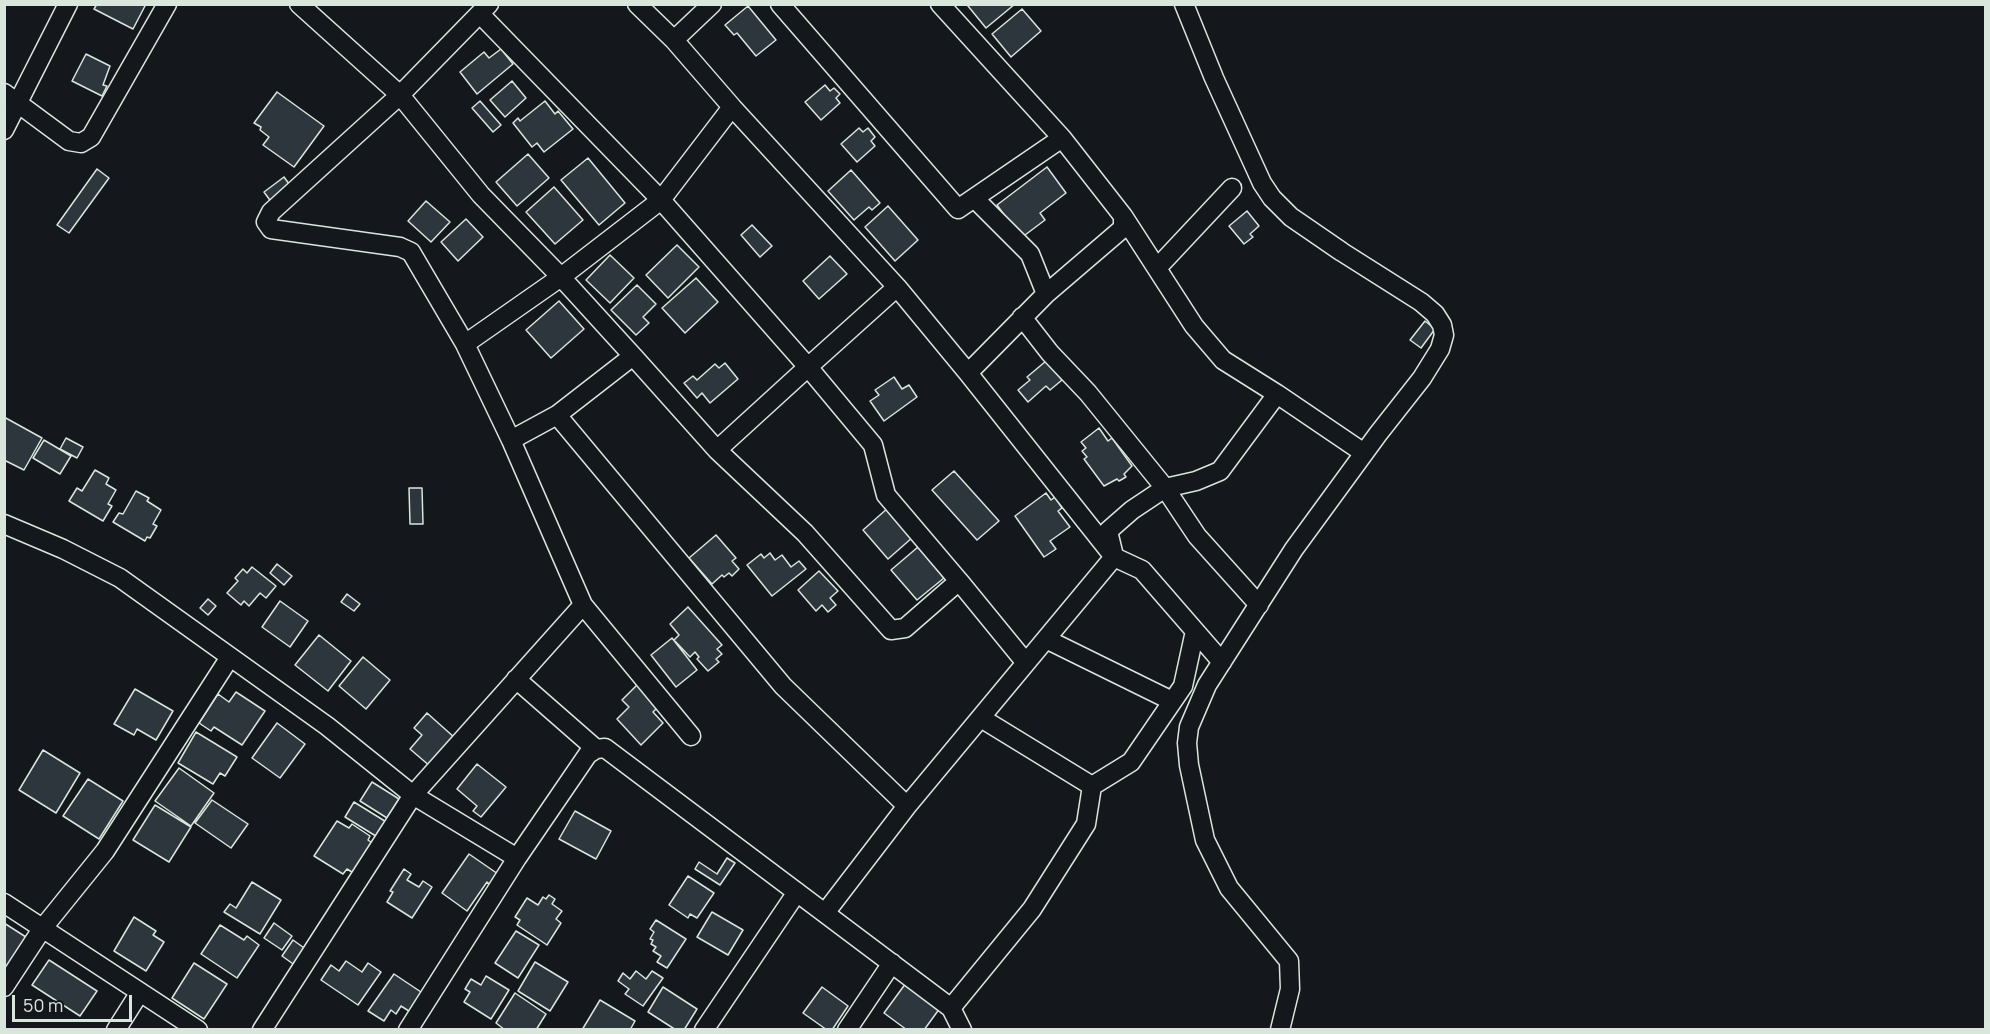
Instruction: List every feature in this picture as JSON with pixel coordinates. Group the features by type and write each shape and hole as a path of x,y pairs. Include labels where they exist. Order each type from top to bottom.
{"street":[{"path":"4,130 12,98 68,4"},
{"path":"12,98 69,141 81,143 91,137 167,4"},
{"path":"637,4 674,40 732,107 897,286 1114,557 1142,570 1222,662"},
{"path":"674,40 712,4"},
{"path":"780,4 958,209 1062,138"},
{"path":"940,4 1062,138 1123,216 1194,326 1222,360 1364,453"},
{"path":"1184,4 1214,78 1262,183 1272,198 1291,217 1325,241 1421,302 1435,314 1442,325 1444,334 1440,349 1422,378 1294,549 1207,685 1189,728 1187,743 1189,765 1205,840 1229,888 1289,961 1290,989 1280,1029"},
{"path":"302,5 400,95 481,195 561,277 717,450 805,533 891,630 905,628 959,581"},
{"path":"691,736 583,605 511,440 465,344 411,252 400,247 271,229 266,222 271,212 400,95 485,9 661,200 808,367 873,445 886,495 1026,663"},
{"path":"465,344 561,277 661,200 732,107"},
{"path":"1157,268 1232,188"},
{"path":"974,198 1030,254 1046,294"},
{"path":"968,373 1046,294 1123,228 1123,216"},
{"path":"717,450 897,286"},
{"path":"1022,317 1165,488 1197,536 1259,605"},
{"path":"511,440 557,415 633,356"},
{"path":"1114,557 1108,531 1132,510 1165,488 1196,481 1220,471 1277,394"},
{"path":"557,415 783,686 907,806"},
{"path":"4,524 63,549 120,578 327,726 413,795 517,858"},
{"path":"825,913 907,806 1114,557"},
{"path":"262,1029 413,795 583,605"},
{"path":"951,1008 1032,909 1086,824 1092,786 1131,762 1183,686 1195,631"},
{"path":"1046,639 1172,701"},
{"path":"4,987 42,928 105,851 230,657"},
{"path":"516,679 596,749"},
{"path":"981,718 1092,786"},
{"path":"408,1029 517,858 588,754 596,749 604,748 951,1008 962,1029"},
{"path":"704,1029 797,892"},
{"path":"4,903 198,1029"},
{"path":"847,1029 892,963"},
{"path":"116,1029 140,992"}],"building":[{"path":"97,4 146,4 133,29 94,9"},
{"path":"969,4 1015,4 986,28 968,6"},
{"path":"748,6 776,40 756,56 737,33 734,35 725,25"},
{"path":"1022,9 1041,31 1011,57 992,34"},
{"path":"501,49 513,64 477,94 460,72 484,52 489,58"},
{"path":"86,54 110,66 103,85 107,86 102,96 72,81"},
{"path":"512,81 526,98 505,117 490,100"},
{"path":"825,85 830,91 834,88 840,94 836,98 840,103 821,120 805,102"},
{"path":"277,92 324,126 294,167 263,145 269,137 260,130 261,127 254,123"},
{"path":"480,101 501,125 493,132 472,108"},
{"path":"545,101 555,114 558,111 573,129 544,152 537,143 532,147 513,123 518,118 520,121"},
{"path":"859,128 863,132 868,128 875,137 871,141 875,146 857,162 841,144"},
{"path":"528,154 549,178 517,206 496,182"},
{"path":"588,158 625,203 599,225 561,180"},
{"path":"1047,167 1066,193 1040,213 1045,220 1021,238 997,205"},
{"path":"97,169 109,178 69,233 57,225"},
{"path":"851,170 880,203 872,210 869,207 854,220 828,191"},
{"path":"284,177 292,188 272,203 264,192"},
{"path":"554,187 583,220 555,244 526,212"},
{"path":"426,201 450,222 431,242 408,221"},
{"path":"888,206 918,240 895,261 865,227"},
{"path":"1247,211 1259,226 1250,234 1253,237 1244,244 1229,226"},
{"path":"466,219 483,237 458,261 441,242"},
{"path":"752,225 772,246 760,257 741,235"},
{"path":"677,245 699,267 668,298 646,275"},
{"path":"610,255 634,278 610,303 586,280"},
{"path":"830,256 847,274 819,299 803,281"},
{"path":"696,278 718,302 685,333 662,308"},
{"path":"637,285 656,304 643,317 649,323 636,335 611,310"},
{"path":"559,301 584,329 551,358 526,330"},
{"path":"1425,321 1435,329 1421,348 1410,340"},
{"path":"1046,361 1062,380 1050,390 1046,386 1028,402 1018,390 1030,380 1027,377"},
{"path":"725,363 738,379 710,403 702,393 697,398 684,383 693,376 697,380 715,364 719,368"},
{"path":"894,377 902,389 909,385 917,397 884,421 870,401 879,395 875,390"},
{"path":"4,417 42,438 24,470 4,460"},
{"path":"1099,428 1108,441 1112,438 1132,466 1124,474 1126,477 1104,486 1084,459 1087,457 1082,451 1086,448 1081,442"},
{"path":"66,438 83,447 77,458 60,449"},
{"path":"44,440 71,456 60,474 33,458"},
{"path":"95,470 109,478 106,484 116,490 108,504 112,506 103,521 69,501 77,488 82,491"},
{"path":"954,471 999,521 977,540 932,490"},
{"path":"409,488 422,488 423,524 410,524"},
{"path":"136,491 149,498 147,501 161,510 153,524 157,526 150,538 147,537 145,541 113,522 119,513 123,514"},
{"path":"1046,493 1051,500 1055,497 1062,508 1058,511 1070,527 1050,541 1056,549 1044,557 1015,516"},
{"path":"888,508 913,537 888,559 863,530"},
{"path":"716,535 736,558 732,561 739,569 732,576 729,573 724,577 722,575 712,584 689,558"},
{"path":"918,547 944,578 917,600 891,570"},
{"path":"770,553 775,560 782,555 791,567 799,561 806,569 772,596 747,565 761,554 764,558"},
{"path":"277,564 292,576 284,585 270,573"},
{"path":"252,567 276,586 266,598 260,593 249,606 244,601 241,605 227,593 238,581 235,578 243,569 247,573"},
{"path":"819,571 838,591 830,598 836,605 828,612 822,605 816,611 798,590"},
{"path":"347,594 360,604 354,611 341,602"},
{"path":"208,599 216,606 208,615 200,608"},
{"path":"280,601 308,621 290,647 262,627"},
{"path":"688,607 722,645 717,649 722,654 716,659 719,662 708,671 697,659 699,657 695,652 690,657 674,640 679,635 670,624"},
{"path":"319,635 351,661 328,691 295,665"},
{"path":"672,638 697,670 676,687 651,655"},
{"path":"363,657 390,680 366,709 339,686"},
{"path":"637,685 657,708 653,712 663,723 641,745 617,719 629,707 622,700"},
{"path":"135,689 173,711 156,740 137,729 134,735 114,724"},
{"path":"236,692 265,711 242,745 214,727 211,731 199,723 218,694 229,702"},
{"path":"427,713 455,738 431,767 410,749 422,735 414,728"},
{"path":"277,723 305,744 280,778 252,758"},
{"path":"196,732 237,757 225,776 220,773 213,784 178,763"},
{"path":"43,750 80,773 56,813 19,790"},
{"path":"477,764 506,787 481,817 473,811 477,806 457,789"},
{"path":"179,768 214,793 191,826 155,801"},
{"path":"88,779 123,801 99,839 63,816"},
{"path":"372,782 399,799 387,818 360,801"},
{"path":"212,800 248,824 231,848 195,823"},
{"path":"354,802 388,823 379,838 345,817"},
{"path":"155,805 191,827 169,862 133,840"},
{"path":"575,811 611,831 596,859 559,839"},
{"path":"337,821 349,828 352,824 370,836 368,840 375,845 355,874 347,869 343,874 314,856"},
{"path":"469,854 498,874 490,885 487,882 467,911 442,893"},
{"path":"727,858 735,863 720,885 695,869 699,862 717,874"},
{"path":"404,869 411,874 407,880 419,887 423,881 432,887 412,918 387,902 393,892 390,891"},
{"path":"688,876 714,893 697,918 690,914 688,918 669,905"},
{"path":"252,882 281,900 260,934 224,912 230,904 236,908"},
{"path":"549,895 555,899 552,904 562,911 556,919 561,923 547,945 517,925 520,920 515,917 527,898 538,905 543,897 546,899"},
{"path":"712,912 743,930 728,955 697,937"},
{"path":"134,917 156,931 153,935 164,942 146,971 114,951"},
{"path":"656,920 686,939 667,968 657,962 661,956 653,951 656,947 651,944 653,940 650,939 654,932 650,929"},
{"path":"4,923 29,939 7,971 4,969"},
{"path":"274,923 292,936 282,950 264,938"},
{"path":"220,925 244,940 247,936 259,945 237,978 201,954"},
{"path":"516,931 539,945 518,978 495,963"},
{"path":"293,940 307,950 296,966 282,956"},
{"path":"49,960 97,991 80,1016 32,985"},
{"path":"346,961 362,972 368,963 381,972 358,1005 321,980 331,965 339,971"},
{"path":"535,962 568,982 550,1011 518,991"},
{"path":"194,963 227,984 204,1019 172,998"},
{"path":"636,971 646,979 652,971 663,978 643,1006 625,994 629,989 618,981 623,973 630,979"},
{"path":"394,974 424,994 412,1013 401,1006 396,1014 391,1010 384,1021 368,1011"},
{"path":"486,976 509,990 491,1019 464,1002 470,992 465,989 471,979 481,985"},
{"path":"906,983 940,1008 924,1030 907,1030 884,1013"},
{"path":"663,987 697,1009 684,1030 676,1030 648,1012"},
{"path":"822,987 848,1006 832,1030 827,1030 803,1013"},
{"path":"515,993 546,1014 536,1030 505,1030 496,1023"},
{"path":"600,1000 635,1021 630,1030 582,1030"}]}
